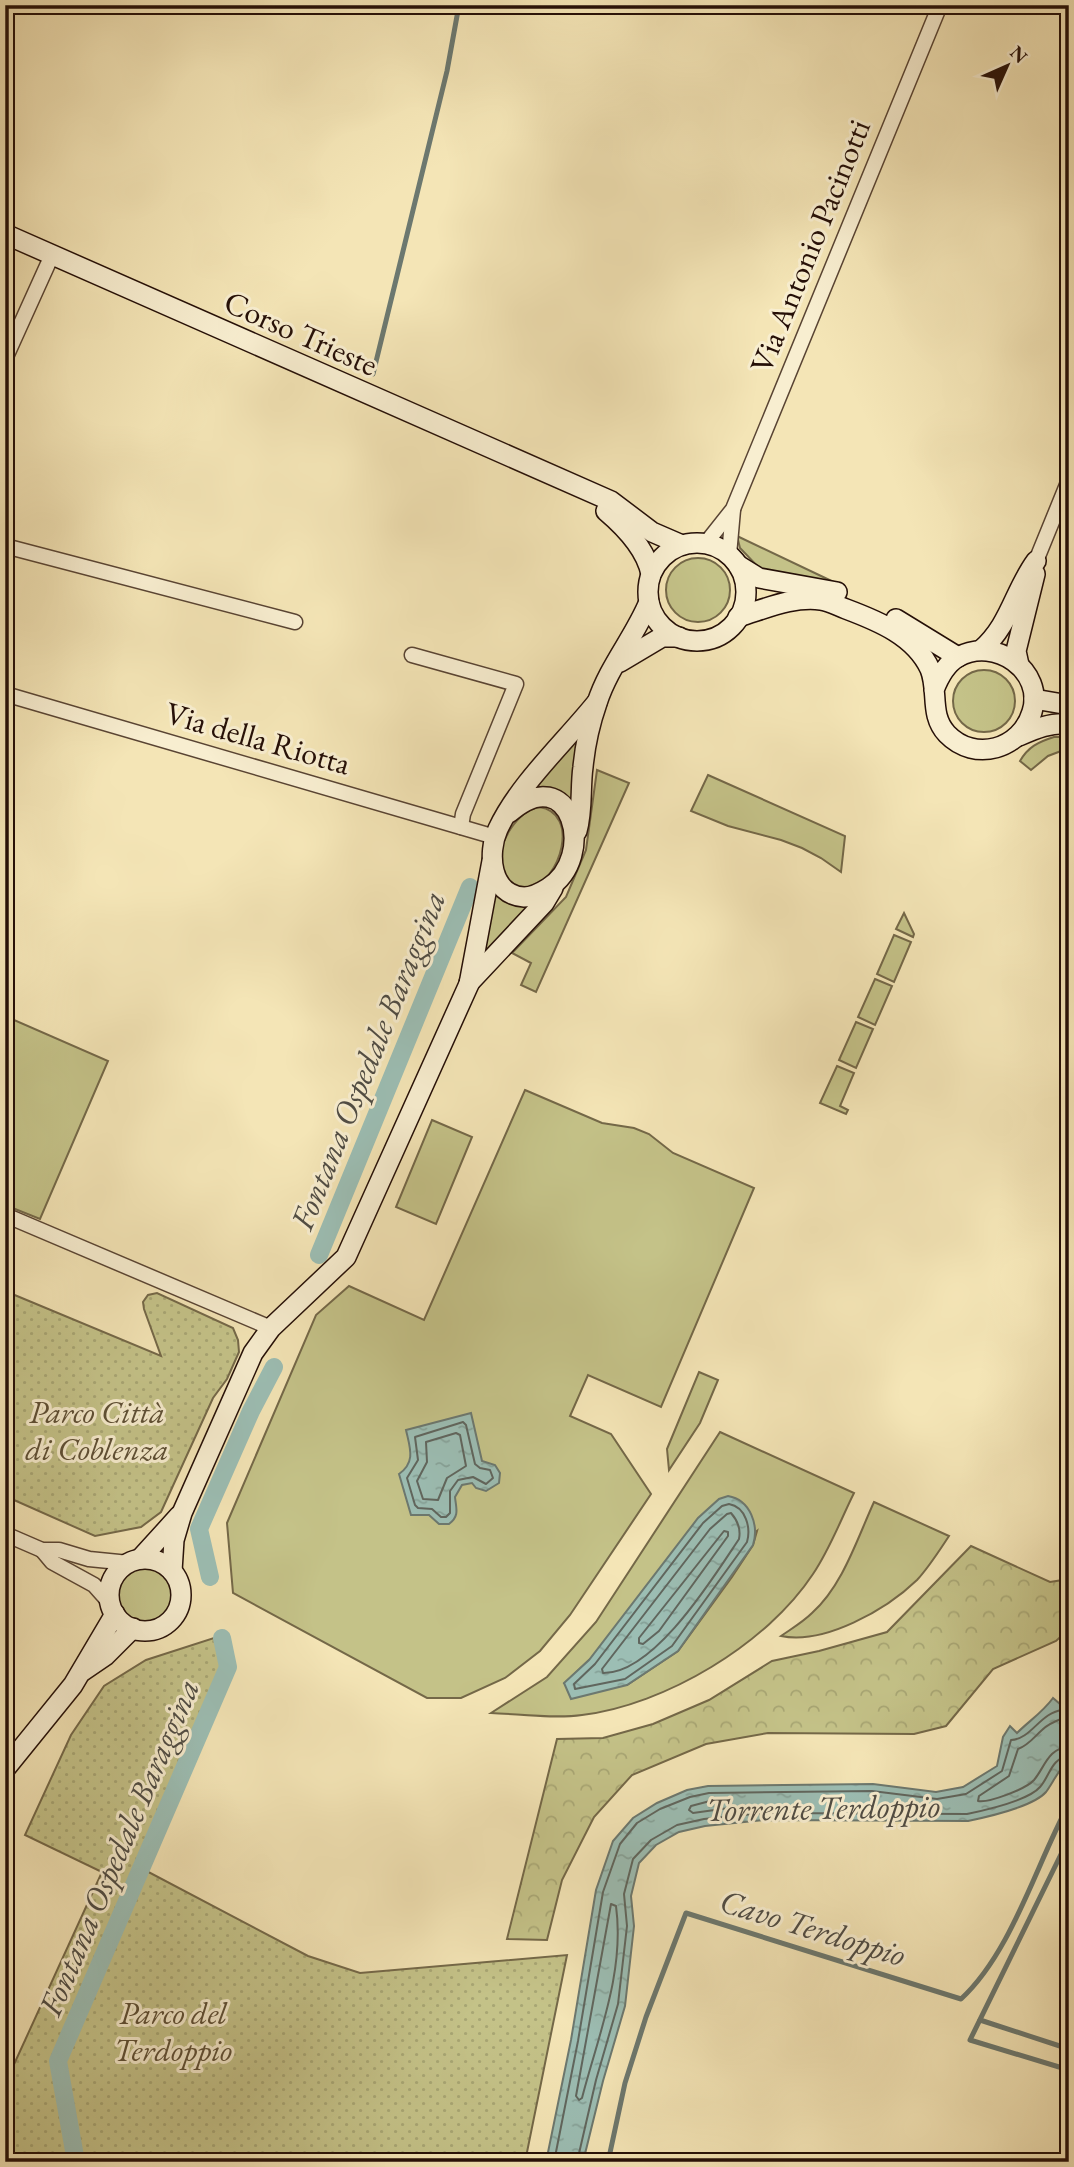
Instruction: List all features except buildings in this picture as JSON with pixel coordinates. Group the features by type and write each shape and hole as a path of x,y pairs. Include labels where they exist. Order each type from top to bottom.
{"main road":[{"name":"Corso Trieste","path":"5,234 611,502 652,533 682,545"},
{"name":"Corso Trieste","path":"572,486 617,520 648,558 651,574"},
{"path":"679,637 665,629 655,617 649,602 651,574 658,561 669,551 682,545 706,544 759,578 836,591 863,601 910,626 958,657"},
{"path":"611,669 662,638 702,640 717,636 729,628 744,605 746,591 733,560"},
{"path":"933,690 944,670 958,657 981,650 993,639 1004,624 1024,577 1036,561"},
{"path":"1019,665 1016,651 1034,583 1036,561"},
{"path":"738,617 790,601 822,600 865,616 905,638 919,652 930,671 934,708 941,726 965,747 975,750 995,749 1041,727 1069,724"},
{"path":"469,984 544,903 570,860 580,820 583,765 597,702 611,669 635,634 649,602"},
{"path":"981,650 1003,654 1019,665 1030,680 1034,699 1032,713 1019,736"},
{"path":"1034,699 1069,705"},
{"path":"172,1571 174,1540 182,1513 253,1353 271,1328 346,1257 469,984 495,837 520,792 597,702"},
{"path":"509,813 524,800 534,797 554,800 569,814 575,835"},
{"path":"492,861 498,882 505,891 515,896 537,895 555,884"},
{"path":"5,1769 82,1671 106,1626 112,1608 110,1591 113,1579 182,1513"},
{"path":"112,1608 122,1623 144,1631 156,1629 175,1615 181,1593 172,1571 163,1563 152,1559 134,1561"},
{"path":"82,1671 105,1656 133,1628"}],"street":[{"name":"Via Antonio Pacinotti","path":"706,544 733,509 940,5"},
{"path":"5,359 52,255"},
{"path":"1036,561 1069,480"},
{"name":"Via Antonio Pacinotti","path":"733,509 733,560"},
{"path":"5,546 295,622"},
{"path":"412,655 516,684 463,814 461,827"},
{"name":"Via della Riotta","path":"5,694 495,837"},
{"path":"5,1215 271,1328"},
{"path":"5,1534 42,1550 59,1550 89,1559 134,1561"},
{"path":"42,1550 52,1562 94,1585 112,1608"}],"green space":[{"path":"737,536 840,585 762,571 740,548"},
{"path":"692,558 704,558 721,567 728,578 728,602 721,613 704,622 692,622 680,617 671,608 666,596 666,584 671,572 680,563"},
{"path":"978,670 990,670 1006,679 1013,689 1013,713 1006,723 990,732 978,732 967,727 958,718 953,707 953,695 958,684 967,675"},
{"path":"587,722 574,813 527,792"},
{"path":"1054,737 1069,737 1069,748 1048,756 1031,770 1020,761 1034,746"},
{"path":"597,770 629,783 536,992 521,985 531,963 512,953 566,897 586,850"},
{"path":"708,775 845,836 841,872 802,848 728,826 691,811"},
{"path":"539,807 552,812 560,821 562,847 557,861 541,883 530,888 508,884 501,863 506,837 524,814"},
{"path":"491,883 508,903 531,905 476,972"},
{"path":"904,913 914,934 913,937 896,929"},
{"path":"894,935 911,942 894,982 877,974"},
{"path":"875,979 892,986 875,1025 858,1017"},
{"path":"5,1016 108,1061 40,1219 5,1205"},
{"path":"856,1022 873,1029 856,1068 839,1060"},
{"path":"837,1066 854,1073 840,1106 848,1110 846,1114 820,1103"},
{"path":"525,1090 602,1123 634,1128 649,1134 673,1153 754,1188 661,1407 588,1375 570,1416 611,1434 651,1494 570,1615 540,1651 505,1678 461,1698 427,1698 233,1593 227,1523 316,1315 349,1286 424,1320"},
{"path":"432,1120 472,1137 436,1224 396,1207"},
{"name":"Parco Città di Coblenza","path":"5,1291 161,1356 144,1309 143,1302 148,1295 157,1293 233,1328 239,1352 227,1379 213,1398 161,1512 141,1527 95,1536 5,1496"},
{"path":"699,1372 718,1380 700,1423 669,1470 667,1449"},
{"path":"720,1432 854,1493 819,1564 793,1600 742,1647 711,1667 647,1699 614,1709 560,1717 491,1713 547,1677 596,1622","holes":["757,1531 753,1545 678,1651 627,1685 565,1683 589,1660"]},
{"path":"874,1502 949,1536 917,1580 889,1603 854,1623 835,1630 798,1637 781,1636 823,1602 841,1575"},
{"path":"971,1546 1050,1582 1069,1579 1069,1629 1056,1641 993,1669 946,1726 914,1734 768,1733 706,1744 632,1775 594,1817 562,1880 547,1940 507,1939 557,1739 603,1738 653,1724 709,1700 772,1661 887,1632"},
{"path":"146,1567 157,1569 166,1575 172,1584 172,1606 166,1615 157,1621 146,1623 135,1621 126,1615 120,1606 118,1595 120,1584 126,1575 135,1569"},
{"name":"Parco del Terdoppio","path":"217,1637 223,1680 137,1866 308,1956 360,1973 567,1955 525,2162 5,2162 5,2084 102,1872 25,1835 71,1735 104,1686 146,1660"}],"water":[{"path":"471,1413 482,1461 495,1465 500,1473 499,1483 486,1491 476,1488 472,1483 462,1485 455,1497 456,1515 449,1524 439,1524 429,1515 411,1515 399,1474 410,1460 406,1430"},
{"path":"728,1496 736,1498 748,1508 754,1522 753,1545 678,1651 627,1685 571,1699 564,1683 589,1660 698,1518 719,1499"},
{"name":"Torrente Terdoppio","path":"1069,1691 1069,1760 1046,1792 1021,1807 968,1821 764,1820 705,1826 679,1832 656,1845 639,1863 631,1896 634,1926 625,2006 583,2162 546,2162 571,2040 596,1890 613,1841 633,1818 657,1803 687,1790 708,1786 873,1784 936,1792 963,1787 997,1766 1003,1737 1010,1726 1017,1733 1053,1698 1060,1704"}],"waterway":[{"name":"Fontana Ospedale Baraggina","path":"373,374 447,71 459,5"},
{"name":"Fontana Ospedale Baraggina","path":"319,1255 470,887"},
{"name":"Fontana Ospedale Baraggina","path":"210,1577 199,1529 251,1411 274,1367"},
{"name":"Fontana Ospedale Baraggina","path":"76,2162 58,2061 228,1667 222,1638"},
{"name":"Cavo Terdoppio","path":"608,2162 625,2083 646,2017 686,1913 961,1999 979,1980 1009,1932 1069,1804"},
{"path":"1069,1838 970,2040 1069,2070"},
{"path":"980,2020 1069,2049"}]}
